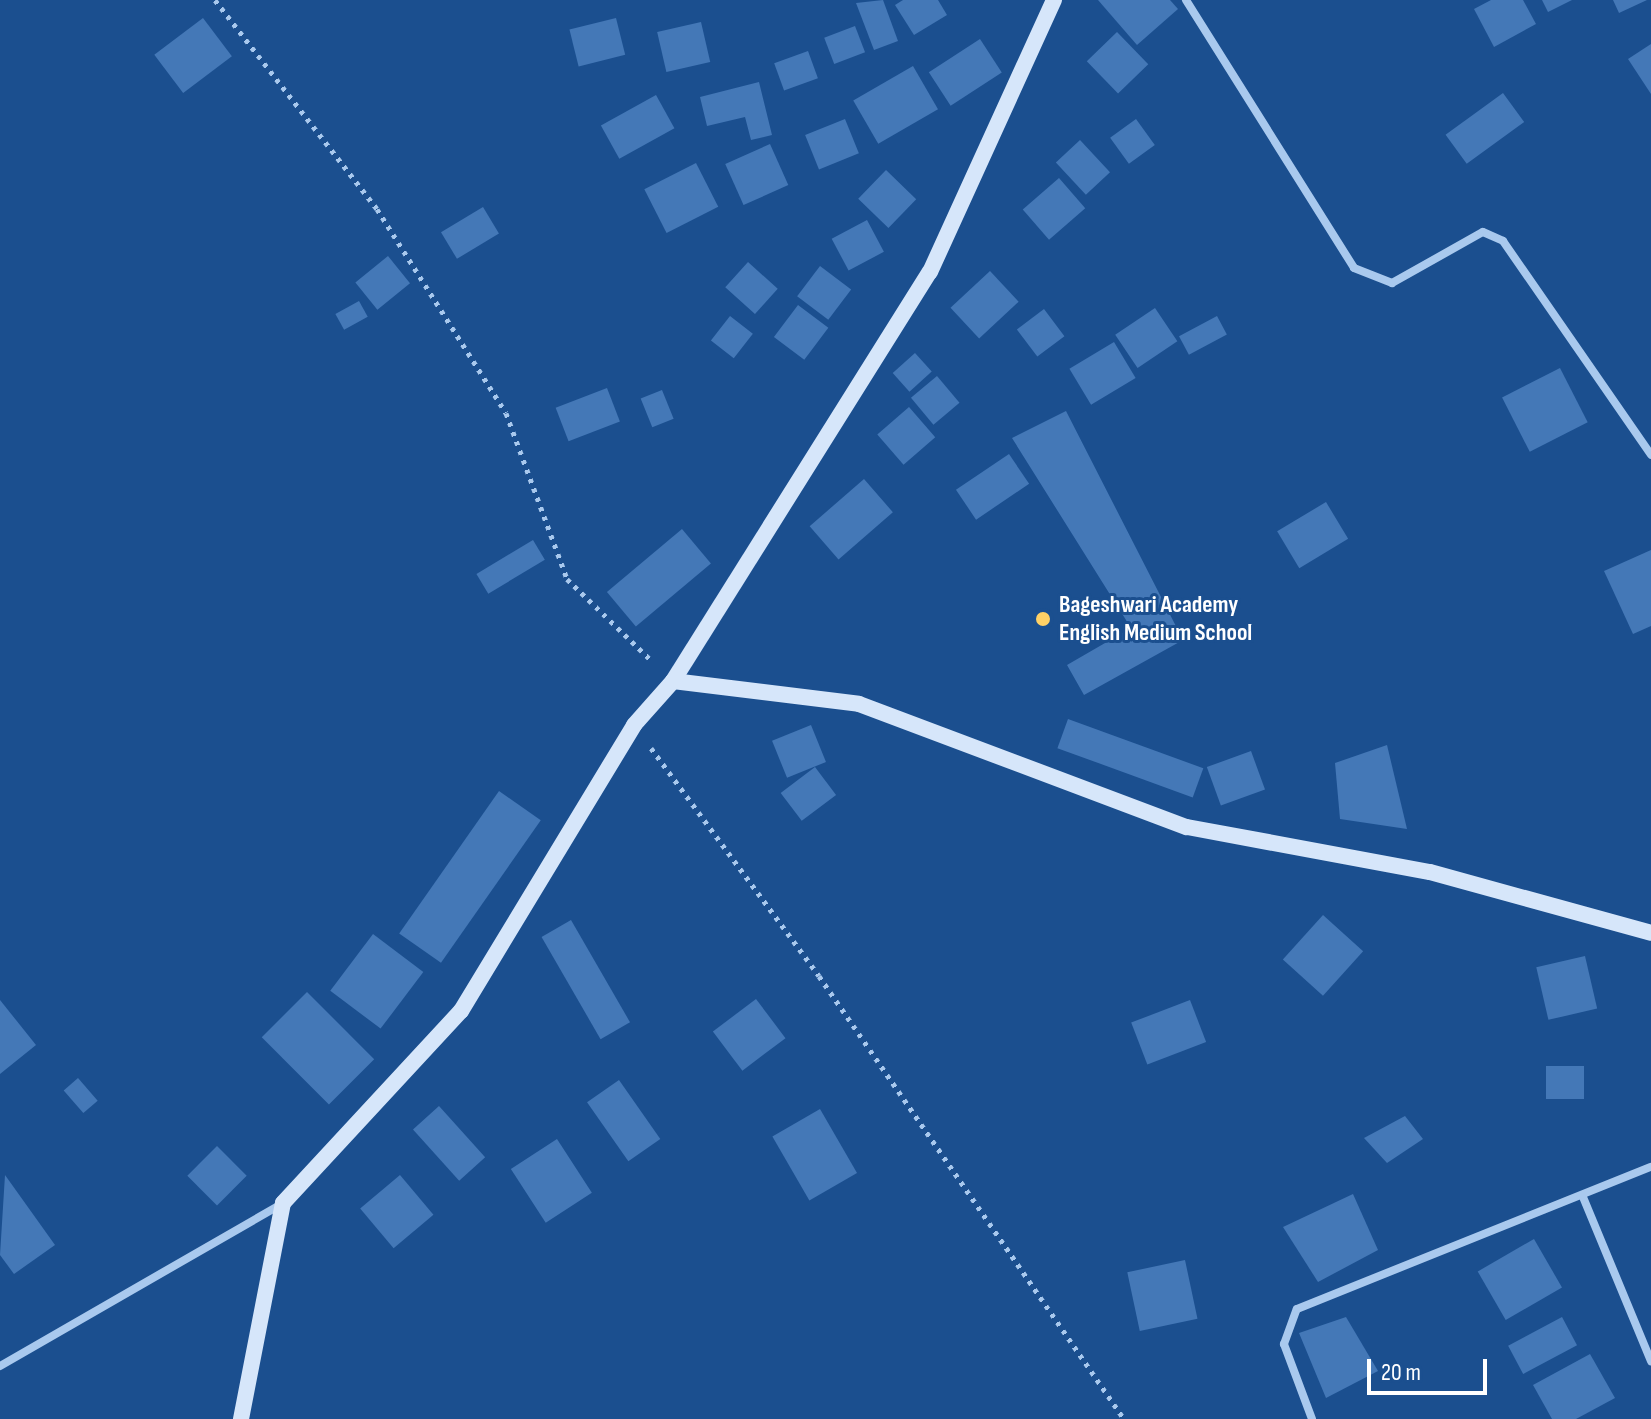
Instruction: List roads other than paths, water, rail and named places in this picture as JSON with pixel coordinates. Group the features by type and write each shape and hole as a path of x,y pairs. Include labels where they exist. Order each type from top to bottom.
{"street":[{"path":"0,1366 283,1203 461,1011 634,725 673,681 930,272 1054,0"},
{"path":"1186,0 1354,268 1392,283 1483,232 1503,241 1651,455"},
{"path":"673,681 859,704 1187,827 1430,872 1651,933"},
{"path":"1312,1419 1284,1344 1297,1309 1583,1197 1651,1167"},
{"path":"1583,1197 1651,1361"},
{"path":"241,1419 283,1203"}],"place":[{"name":"Bageshwari Academy English Medium School","path":"1043,619"}]}
